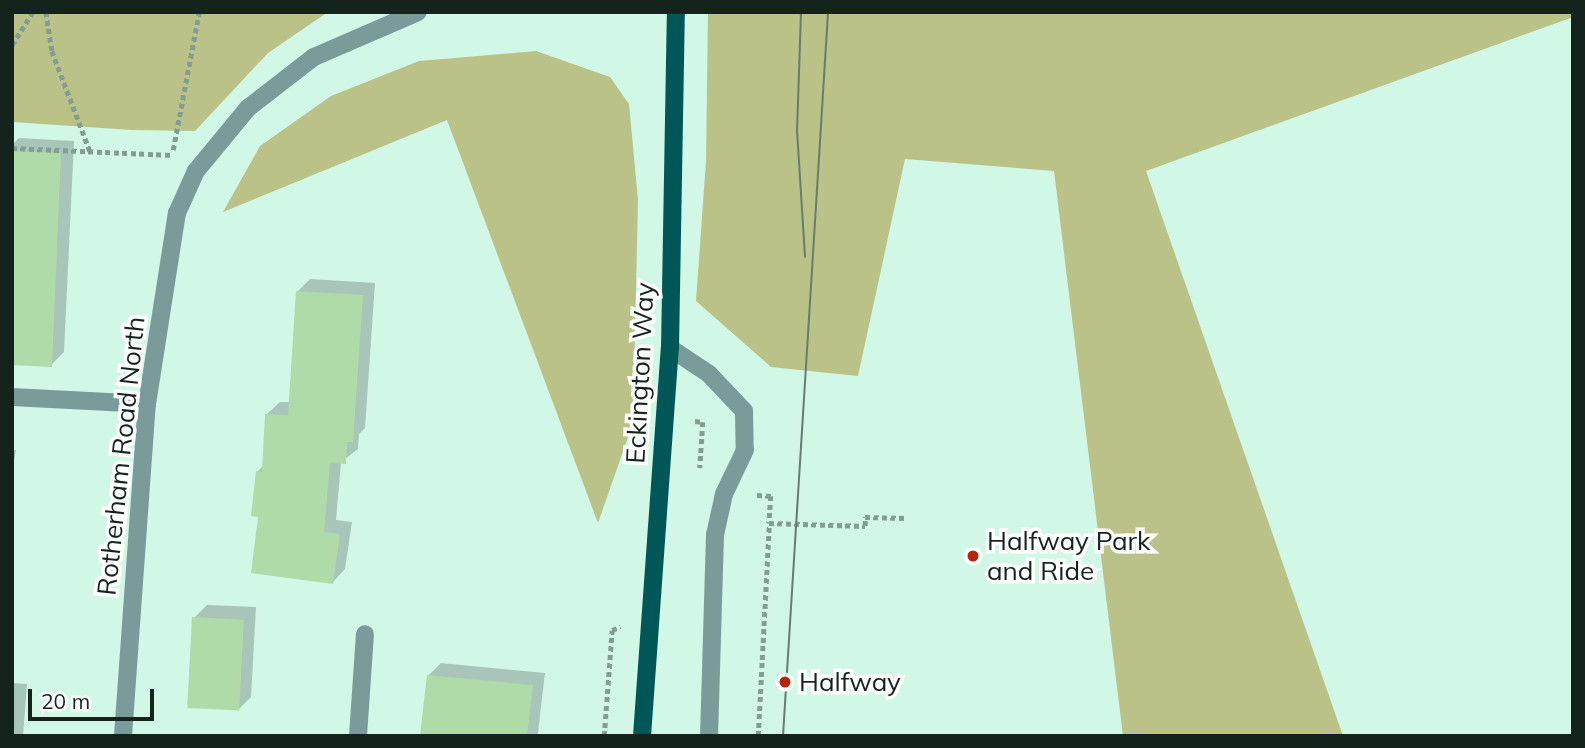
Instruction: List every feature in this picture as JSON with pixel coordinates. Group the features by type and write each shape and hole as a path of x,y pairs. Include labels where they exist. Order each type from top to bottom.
{"main road":[{"name":"Eckington Way","path":"642,736 670,348 676,12"}],"street":[{"name":"Rotherham Road North","path":"123,736 147,404 177,213 196,171 248,108 314,57 418,12"},
{"path":"670,348 709,374 744,411 745,450 724,494 715,535 709,736"},
{"path":"12,397 147,404"},
{"path":"358,736 365,635"}],"path":[{"path":"12,45 33,12"},
{"path":"46,12 52,51 90,151"},
{"path":"172,155 199,12"},
{"path":"12,148 172,155 196,171"},
{"path":"666,419 703,422 699,492 771,496 758,736"},
{"path":"769,523 865,526 865,517 905,518"}],"green space":[{"path":"12,12 328,12 268,53 195,131 12,122"},
{"path":"708,12 1573,12 1573,17 1146,171 1343,736 1123,736 1054,171 905,159 858,376 771,367 696,301 706,161"},
{"path":"536,51 610,77 629,104 638,200 633,423 598,523 447,120 223,212 260,146 331,96 419,61"}],"building":[{"path":"12,151 61,153 52,367 12,365"},
{"path":"296,291 363,295 353,442 347,442 346,464 330,463 324,532 340,534 333,584 251,573 258,517 251,516 256,471 262,472 265,414 288,415"},
{"path":"192,617 244,620 239,711 187,708"},
{"path":"427,675 533,685 527,736 420,736"}],"tram line":[{"path":"801,12 797,130 805,257"},
{"path":"783,736 828,12"}],"place":[{"name":"Halfway Park and Ride","path":"973,556"},
{"name":"Halfway","path":"785,682"}]}
